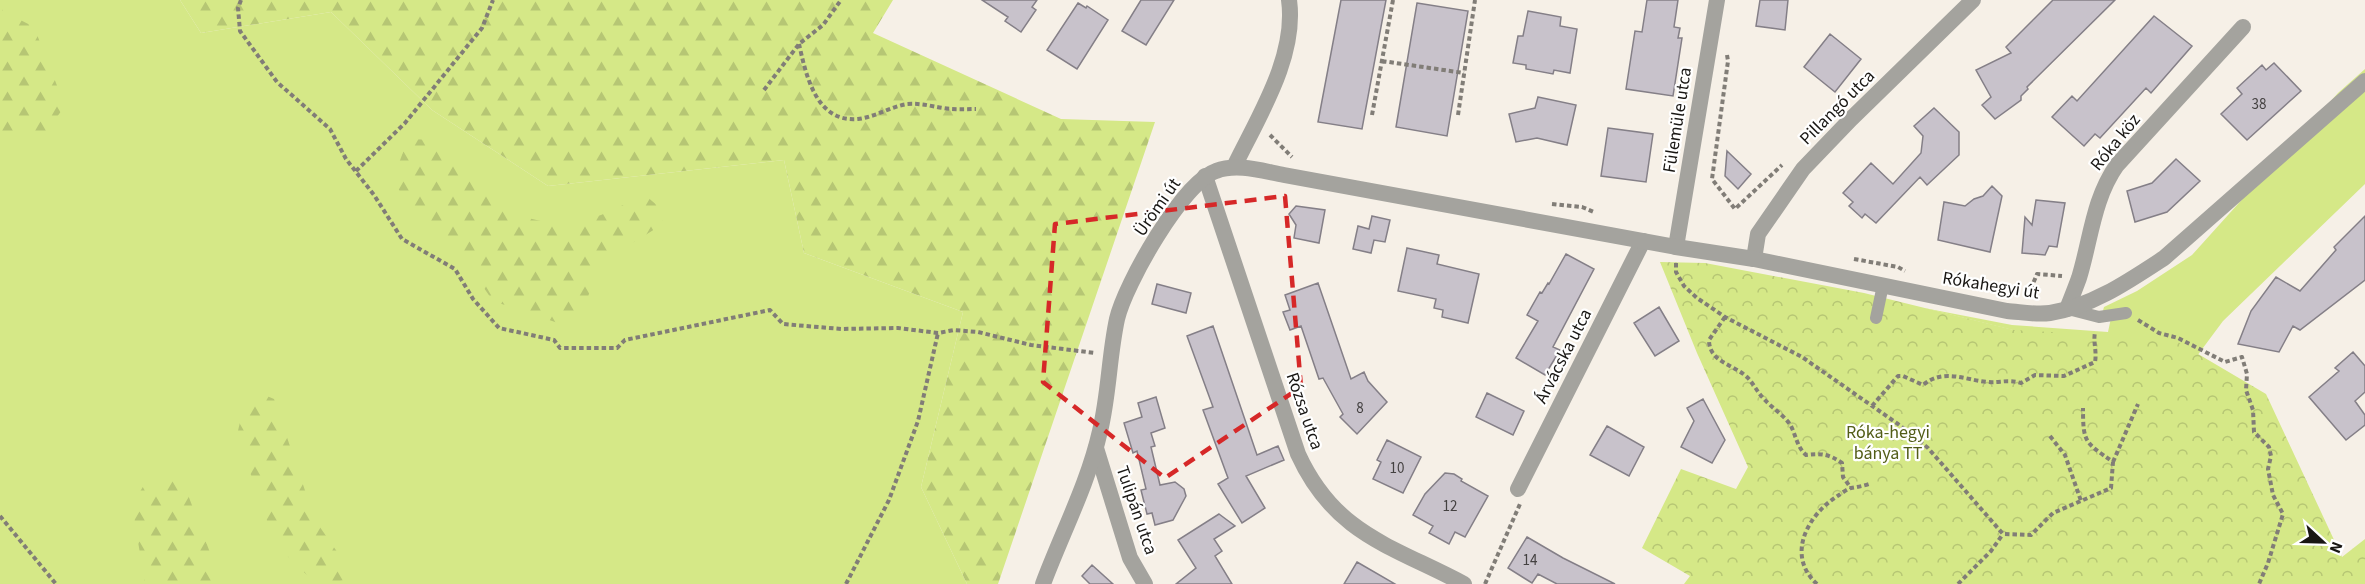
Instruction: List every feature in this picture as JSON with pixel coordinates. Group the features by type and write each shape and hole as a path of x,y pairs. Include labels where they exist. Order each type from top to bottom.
{"street":[{"path":"1234,167 1285,56 1290,33 1289,0"},
{"name":"Fülemüle utca","path":"1676,247 1717,0"},
{"name":"Pillangó utca","path":"1754,259 1758,234 1803,169 1973,0"},
{"name":"Róka köz","path":"2067,309 2079,278 2105,181 2242,27"},
{"name":"Rókahegyi út","path":"1643,241 1754,259 2007,311 2049,313 2092,300 2122,285 2164,258 2365,81"},
{"name":"Ürömi út","path":"1043,584 1076,507 1095,448 1106,401 1117,318 1129,286 1183,198 1205,176 1217,170 1234,167 1643,241"},
{"name":"Rózsa utca","path":"1205,176 1298,454 1307,474 1333,509 1370,537 1464,584"},
{"name":"Árvácska utca","path":"1518,489 1643,241"},
{"name":"Tulipán utca","path":"1095,448 1130,558 1145,584"}],"lane":[{"path":"1876,318 1882,285"},
{"path":"2067,309 2098,317 2126,313"}],"path":[{"path":"241,0 238,8 240,32 277,82 330,129 346,159 375,195 402,239 455,269 472,299 499,328 554,340 560,348 617,348 625,340 770,310 783,324 841,328 898,328 938,333 954,330 978,332 1041,346 1111,356"},
{"path":"356,171 405,123 482,28 494,0"},
{"path":"764,90 799,44 823,25 841,0"},
{"path":"1372,115 1393,0"},
{"path":"1458,115 1474,0"},
{"path":"1711,37 1726,51 1728,61 1712,179 1735,209 1783,164"},
{"path":"799,44 806,78 821,104 831,114 856,119 900,105 921,103 945,109 976,108"},
{"path":"1382,61 1464,73"},
{"path":"1676,247 1676,272 1684,286 1697,298 1725,317 1802,357 1928,448 2003,534 2031,535 2053,513 2111,488 2113,462 2138,404"},
{"path":"2126,313 2159,333 2178,338 2225,363 2242,357 2247,374 2246,390 2253,410 2254,432 2269,447 2271,456 2268,469 2273,495 2283,514 2259,584"},
{"path":"1725,317 1709,340 1711,352 1721,362 1739,370 1753,383 1760,394 1790,424 1800,450 1806,455 1821,453 1842,463 1843,477 1851,488"},
{"path":"1872,406 1898,376 1903,376 1919,385 1946,375 1976,378 1989,382 2005,380 2021,383 2035,375 2064,376 2078,368 2090,366 2096,362 2097,354 2093,343 2098,317"},
{"path":"846,584 889,500 918,421 938,333"},
{"path":"2083,408 2083,435 2091,446 2113,462"},
{"path":"2050,436 2065,455 2081,501"},
{"path":"1814,583 1802,565 1806,529 1814,515 1829,501 1851,488 1869,484"},
{"path":"1485,584 1521,507 1518,489"},
{"path":"0,516 56,584"},
{"path":"1958,584 1991,551 2003,534"}],"highlighted area":[{"path":"1285,196 1301,387 1165,478 1043,382 1055,224"}],"green space":[{"path":"0,0 180,0 201,33 331,12 432,110 548,186 784,160 804,253 963,312 921,487 967,584 0,584"},
{"path":"180,0 893,0 873,33 1061,119 1155,122 998,584 967,584 921,487 963,312 804,253 784,160 548,186 432,110 331,12 201,33"},
{"path":"0,3 3,11 34,27 65,106 45,133 16,137 0,155"},
{"path":"2365,69 2365,184 2223,321 2197,356 2114,355 1924,308 2012,325 2108,332 2111,318 2102,314 2104,307 2137,291 2192,255 2338,93"},
{"path":"408,139 436,140 511,214 562,226 601,215 645,195 659,207 663,224 607,259 591,287 582,317 558,323 493,301 456,248 415,219 393,179"},
{"name":"Róka-hegyi bánya TT","path":"1660,262 1705,263 1864,293 2014,330 2171,338 2266,394 2342,557 2365,539 2365,584 1684,584 1690,576 1642,548 1681,469 1736,489 1748,467 1697,353"},
{"path":"248,388 274,399 315,520 340,556 345,580 324,584 309,577 275,544 237,435"},
{"path":"166,476 185,487 222,584 145,584 132,505 144,485"}],"building":[{"path":"982,0 1037,0 1032,7 1036,10 1021,32 1005,21 1008,17"},
{"path":"1141,0 1174,0 1146,45 1122,31"},
{"path":"1341,0 1386,0 1362,129 1318,122"},
{"path":"1647,0 1678,0 1674,27 1680,28 1678,38 1682,38 1673,96 1626,89 1635,31 1642,32"},
{"path":"1760,0 1788,0 1785,30 1756,26"},
{"path":"2053,0 2115,0 2027,87 2021,100 1995,119 1982,105 1991,97 1976,70 2011,53 2006,47"},
{"path":"1078,3 1086,8 1087,6 1108,20 1077,69 1047,50"},
{"path":"1417,3 1468,11 1447,136 1396,127"},
{"path":"1528,11 1561,17 1560,26 1577,29 1570,73 1554,70 1553,74 1526,69 1526,65 1513,63 1518,36 1523,36"},
{"path":"2154,16 2192,46 2151,93 2146,88 2100,138 2095,134 2084,146 2052,117 2072,96 2077,101"},
{"path":"1830,34 1861,59 1835,92 1804,67"},
{"path":"2274,63 2301,91 2247,140 2221,114 2242,94 2237,88 2262,65 2266,70"},
{"path":"1538,97 1576,105 1567,145 1537,138 1516,142 1509,114 1535,108"},
{"path":"1934,108 1959,132 1959,155 1927,185 1920,177 1876,223 1865,214 1862,218 1849,206 1853,202 1843,193 1871,163 1893,184 1921,153 1923,136 1914,126"},
{"path":"1608,128 1653,134 1646,182 1601,176"},
{"path":"1727,151 1751,174 1738,189 1725,176"},
{"path":"2176,159 2200,181 2167,212 2135,222 2127,191 2152,183"},
{"path":"1992,186 2002,196 1990,252 1938,240 1944,202 1965,206 1983,196"},
{"path":"2036,200 2065,203 2057,247 2049,246 2045,255 2022,253 2025,217 2032,225"},
{"path":"1296,206 1325,210 1319,243 1294,238 1296,225 1289,214"},
{"path":"1372,216 1390,220 1385,242 1374,240 1371,253 1353,249 1358,226 1369,229"},
{"path":"2365,216 2365,280 2300,330 2293,326 2279,352 2238,344 2251,311 2276,277 2300,291 2336,250 2334,247"},
{"path":"1407,248 1439,255 1437,264 1479,274 1468,323 1442,317 1443,310 1434,308 1436,299 1398,291"},
{"path":"1566,254 1594,269 1553,347 1560,350 1545,375 1516,358 1538,321 1527,315 1540,292 1542,293 1549,284"},
{"path":"1318,283 1351,379 1364,372 1368,381 1387,402 1357,434 1340,417 1343,414 1323,378 1319,379 1301,326 1290,330 1283,312 1290,310 1285,295"},
{"path":"1157,284 1191,293 1186,313 1152,304"},
{"path":"1659,307 1679,341 1655,356 1634,323"},
{"path":"1213,326 1257,455 1278,446 1284,460 1246,476 1265,508 1242,523 1218,484 1228,478 1203,410 1213,407 1187,336"},
{"path":"2353,352 2365,366 2365,392 2355,401 2365,415 2365,425 2346,440 2309,397 2339,371 2335,368"},
{"path":"1487,393 1524,411 1513,435 1476,417"},
{"path":"1156,397 1165,428 1151,433 1155,446 1151,447 1160,485 1175,482 1184,489 1186,496 1173,520 1155,525 1152,513 1147,514 1141,490 1146,489 1137,451 1133,453 1124,423 1142,417 1138,403"},
{"path":"1703,399 1725,440 1712,463 1681,447 1694,421 1687,408"},
{"path":"1607,426 1644,447 1629,476 1590,455"},
{"path":"1387,440 1421,457 1403,493 1373,479 1381,462 1377,460"},
{"path":"1445,473 1454,474 1462,479 1461,481 1488,496 1465,537 1455,532 1449,544 1429,533 1433,526 1413,515 1425,494"},
{"path":"1219,514 1235,526 1214,539 1222,551 1215,556 1232,584 1176,584 1196,568 1178,540"},
{"path":"1527,537 1615,584 1557,584 1538,574 1532,583 1508,568"},
{"path":"1357,562 1395,584 1344,584"},
{"path":"1092,565 1113,584 1090,584 1082,576"}]}
